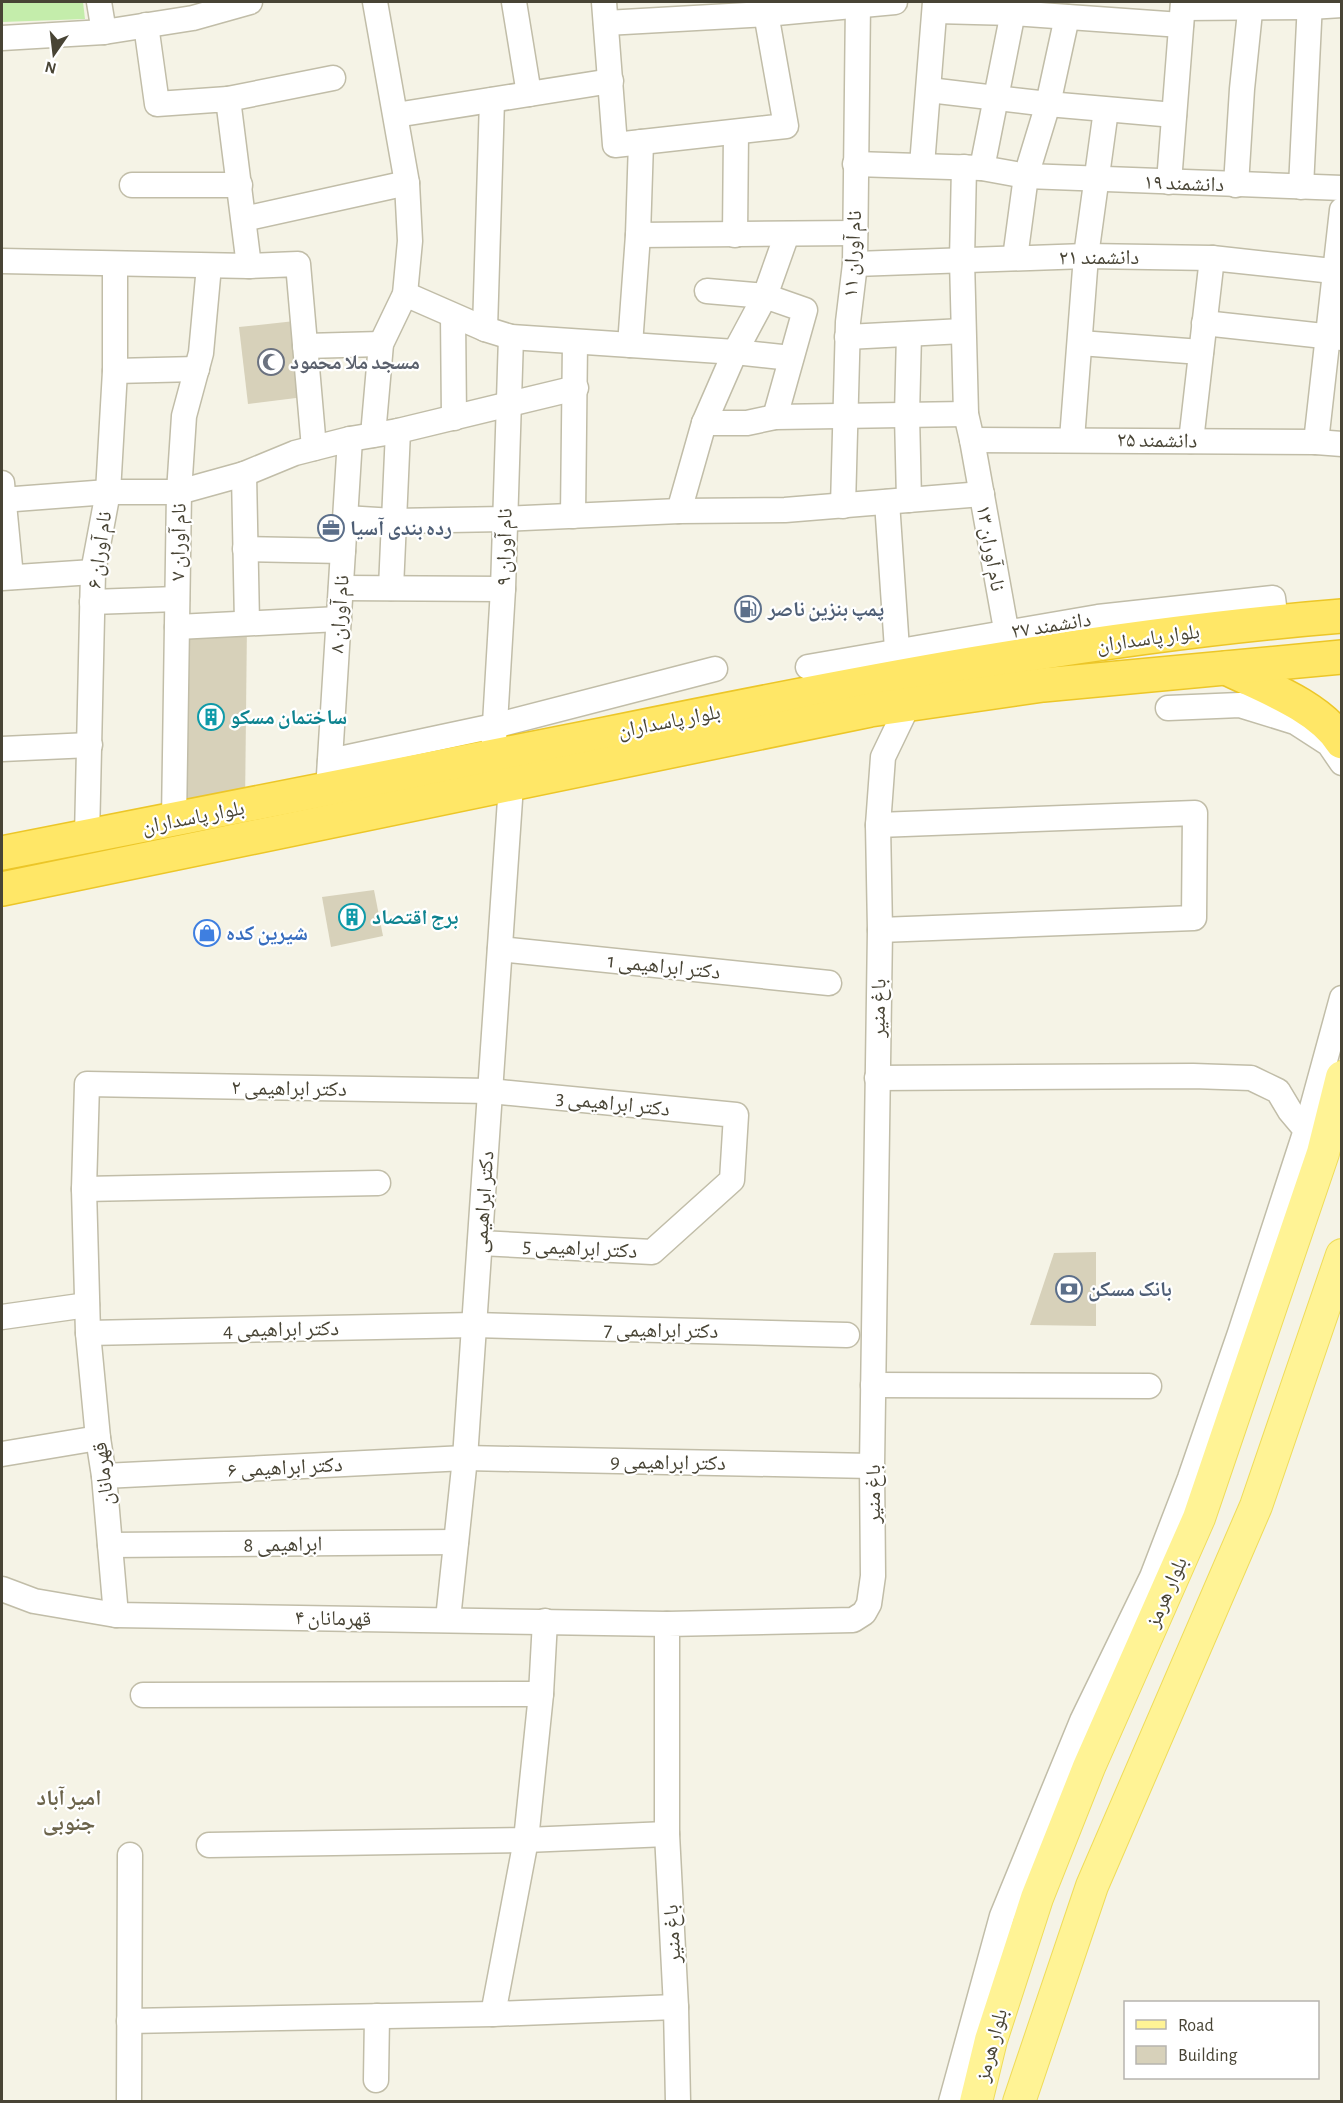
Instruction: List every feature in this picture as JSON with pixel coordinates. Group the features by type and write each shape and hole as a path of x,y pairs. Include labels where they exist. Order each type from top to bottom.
{"highway":[{"name":"بلوار پاسداران","path":"2,889 511,785 662,751 1009,645 1341,616"},
{"name":"بلوار پاسداران","path":"2,853 174,821 329,776 494,741 902,676 1043,685 1341,657"},
{"path":"1224,668 1271,689 1308,710 1336,734 1341,742"}],"main road":[{"name":"بلوار هرمز","path":"976,2102 991,2040 1037,1898 1094,1756 1199,1518 1323,1153 1341,1077"},
{"name":"بلوار هرمز","path":"1019,2102 1092,1886 1256,1506 1341,1255"}],"street":[{"path":"99,2 104,32"},
{"path":"2,38 104,32 193,18 250,2"},
{"path":"305,346 381,344 405,294 410,241 407,183 379,2"},
{"path":"514,2 530,94"},
{"path":"765,8 786,126 615,145 605,12 896,2"},
{"name":"نام آوران ۱۱","path":"843,506 847,337 855,264 858,4"},
{"path":"1236,185 1242,89 1251,4"},
{"path":"922,165 935,6 1014,7 1067,17 1182,11 1251,4 1341,5"},
{"path":"1301,187 1310,4"},
{"name":"نام آوران ۱۳","path":"1009,645 966,414 962,260 973,168 996,97 1014,7"},
{"path":"1168,182 1182,11"},
{"path":"1015,258 1026,176 1048,104 1067,17"},
{"path":"146,25 157,104 228,99 333,78"},
{"path":"396,115 611,81"},
{"path":"929,90 1106,110 1174,115"},
{"path":"228,99 249,266"},
{"path":"485,329 492,100"},
{"path":"1072,440 1086,256 1106,110"},
{"path":"735,235 736,132"},
{"path":"630,345 638,236 641,142"},
{"name":"دانشمند ۱۹","path":"855,164 973,168 1026,176 1096,180 1341,188"},
{"path":"244,219 407,183"},
{"path":"132,185 240,185"},
{"path":"1316,442 1335,337 1341,210"},
{"path":"638,236 855,233"},
{"path":"679,512 704,423 735,352 765,296 788,234"},
{"name":"دانشمند ۲۱","path":"855,264 1086,256 1212,258 1338,271"},
{"path":"1191,441 1212,258"},
{"path":"2,261 210,266 298,264 314,448"},
{"name":"نام آوران ۶","path":"87,837 93,572 108,492 115,371 115,264"},
{"name":"نام آوران ۷","path":"174,821 179,492 184,416 201,353 210,266"},
{"path":"707,291 765,296 805,310 775,417"},
{"path":"405,294 485,329 512,337 791,358"},
{"path":"453,316 454,418"},
{"path":"1204,322 1335,337"},
{"path":"847,337 963,331"},
{"path":"808,666 902,676 898,501 907,415 909,334"},
{"name":"نام آوران ۹","path":"494,741 503,589 512,337"},
{"path":"573,516 575,342"},
{"path":"1080,343 1201,352"},
{"name":"نام آوران ۸","path":"329,776 345,518 381,344"},
{"path":"115,371 197,369"},
{"path":"93,572 6,577 2,494 179,492 244,474 295,453 314,448 398,431 576,388"},
{"path":"704,423 747,423 775,417 966,414"},
{"path":"391,588 398,431"},
{"name":"دانشمند ۲۵","path":"972,440 1341,444"},
{"path":"244,474 246,623"},
{"path":"345,518 394,521 504,519 785,510 982,494"},
{"path":"245,549 343,551"},
{"path":"341,588 503,589"},
{"path":"92,602 177,599"},
{"path":"177,627 339,619"},
{"path":"494,741 715,669"},
{"name":"باغ منیر","path":"678,2102 676,2007 667,1834 667,1624 853,1620 864,1613 869,1605 873,1576 872,1466 880,930 878,825 883,757 902,676"},
{"path":"1168,708 1240,705 1295,722 1329,744 1341,763"},
{"path":"2,749 90,745"},
{"name":"دکتر ابراهیمی","path":"448,1619 465,1458 511,785"},
{"path":"878,825 1195,813 1194,918 880,930"},
{"name":"دکتر ابراهیمی 1","path":"500,949 829,983"},
{"path":"951,2102 1002,1916 1082,1721 1152,1576 1186,1489 1237,1344 1306,1130 1341,998"},
{"path":"877,1078 1193,1076 1251,1078 1278,1091 1290,1111 1306,1130"},
{"name":"دکتر ابراهیمی ۲","path":"87,1084 490,1091"},
{"name":"قهرمانان","path":"87,1084 84,1189 88,1334 104,1476 116,1615"},
{"name":"دکتر ابراهیمی 3","path":"490,1091 736,1115"},
{"name":"دکتر ابراهیمی 5","path":"480,1243 652,1252 732,1180 736,1115"},
{"path":"84,1189 378,1184"},
{"path":"2,1317 87,1305"},
{"name":"دکتر ابراهیمی 4","path":"88,1334 474,1325"},
{"name":"دکتر ابراهیمی 7","path":"474,1325 847,1335"},
{"path":"873,1386 1149,1386"},
{"path":"2,1454 98,1438"},
{"name":"دکتر ابراهیمی 9","path":"465,1458 872,1466"},
{"name":"دکتر ابراهیمی ۶","path":"104,1476 465,1458"},
{"name":"ابراهیمی 8","path":"110,1545 456,1542"},
{"name":"قهرمانان ۴","path":"2,1589 34,1601 116,1615 667,1624"},
{"path":"493,2014 526,1840 541,1694 545,1622"},
{"path":"143,1695 541,1694"},
{"path":"209,1845 526,1840 667,1834"},
{"path":"129,2102 130,1855"},
{"path":"129,2021 493,2014 676,2007"},
{"path":"376,2080 377,2016"}],"green space":[{"path":"2,2 83,2 85,19 2,22"}],"building":[{"name":"مسجد ملا محمود","path":"295,321 304,397 248,404 239,327"},
{"name":"ساختمان مسکو","path":"247,623 245,807 174,821 177,627"},
{"name":"برج اقتصاد","path":"374,890 383,936 331,947 322,897"},
{"name":"بانک مسکن","path":"1096,1252 1096,1326 1030,1325 1054,1253"}],"place":[{"name":"مسجد ملا محمود","path":"271,362"},
{"name":"رده بندی آسیا","path":"331,528"},
{"name":"پمپ بنزین ناصر","path":"748,609"},
{"name":"ساختمان مسکو","path":"211,717"},
{"name":"برج اقتصاد","path":"352,917"},
{"name":"شیرین کده","path":"207,933"},
{"name":"بانک مسکن","path":"1069,1289"}],"district":[{"name":"امير آباد جنوبی","path":"69,1810"}]}
